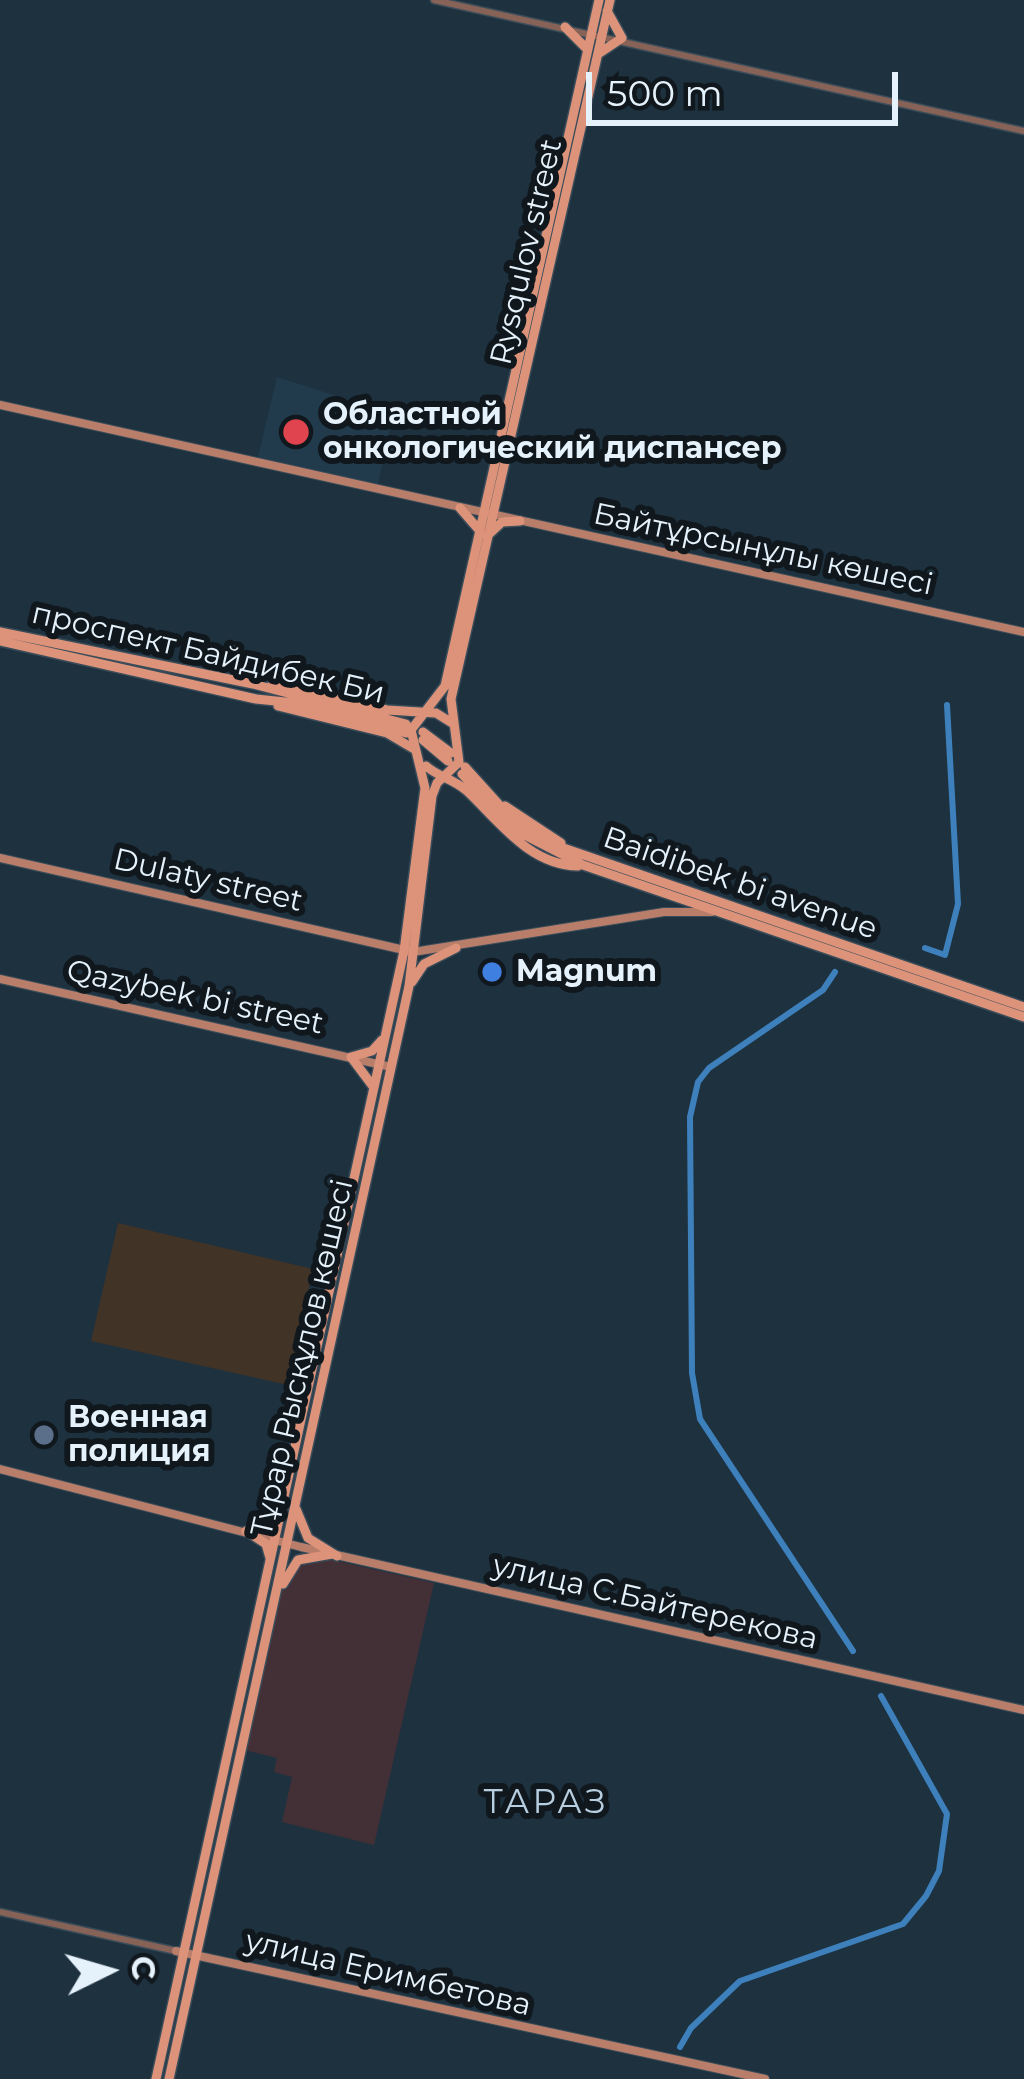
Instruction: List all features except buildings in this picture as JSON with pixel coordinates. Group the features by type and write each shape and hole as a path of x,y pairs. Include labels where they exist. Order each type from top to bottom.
{"main road":[{"path":"603,4 622,38 592,54 569,27 584,25 603,4"},
{"name":"Rysqulov street","path":"484,534 603,4"},
{"name":"Байтұрсынұлы көшесі","path":"0,405 1024,632"},
{"path":"460,508 484,534"},
{"path":"409,952 423,810 420,740 412,730 445,686 484,534 502,523 520,521"},
{"path":"453,753 451,699 484,534"},
{"name":"проспект Байдибек Би","path":"0,632 253,684 406,728 296,703 256,699"},
{"path":"0,641 420,740 453,753 505,805 582,860"},
{"path":"253,684 440,715 453,724"},
{"name":"Тұрар Рыскұлов көшесі","path":"385,1065 387,1030 409,952 432,796 436,783 459,762 453,753"},
{"path":"422,762 447,776 518,841 566,866 582,860"},
{"name":"Baidibek bi avenue","path":"464,771 511,828 714,912"},
{"name":"Dulaty street","path":"0,858 409,952 664,912 714,912"},
{"name":"Baidibek bi avenue","path":"582,860 1024,1006"},
{"path":"664,912 671,896"},
{"path":"714,912 1024,1017"},
{"path":"409,986 424,964 456,948"},
{"name":"Тұрар Рыскұлов көшесі","path":"169,2079 385,1065 409,986 409,952"},
{"name":"Qazybek bi street","path":"0,979 385,1065"},
{"path":"371,1102 370,1078 351,1057 374,1050 387,1030"},
{"path":"329,1321 371,1102 385,1065"},
{"name":"улица С.Байтерекова","path":"0,1469 335,1555 1024,1710"},
{"path":"247,1531 265,1526 290,1503 308,1538 335,1555"},
{"path":"247,1531 266,1544 272,1562"},
{"path":"156,2079 180,1952 272,1562 281,1542"},
{"path":"275,1593 296,1562 335,1555"},
{"path":"198,1882 211,1885"},
{"name":"улица Еримбетова","path":"180,1952 444,2013 765,2079"}],"street":[{"path":"434,0 596,32 1024,131"},
{"name":"улица Еримбетова","path":"0,1912 180,1952"}],"shaded area":[{"path":"277,377 393,414 378,484 258,457"},
{"path":"118,1223 313,1269 288,1385 91,1341"},
{"path":"310,1555 434,1583 374,1845 282,1822 292,1777 274,1772 277,1758 245,1750 281,1591 291,1565"}],"waterway":[{"path":"925,948 945,955 958,904 947,705"},
{"path":"835,972 823,990 709,1068 698,1082 690,1117 692,1373 700,1419 853,1651"},
{"path":"680,2047 691,2028 740,1981 903,1924 926,1896 939,1871 947,1814 881,1696"}],"place":[{"name":"Областной онкологический диспансер","path":"296,432"},
{"name":"Magnum","path":"492,972"},
{"name":"Военная полиция","path":"44,1435"}],"district":[{"name":"ТАРАЗ","path":"546,1803"}]}
